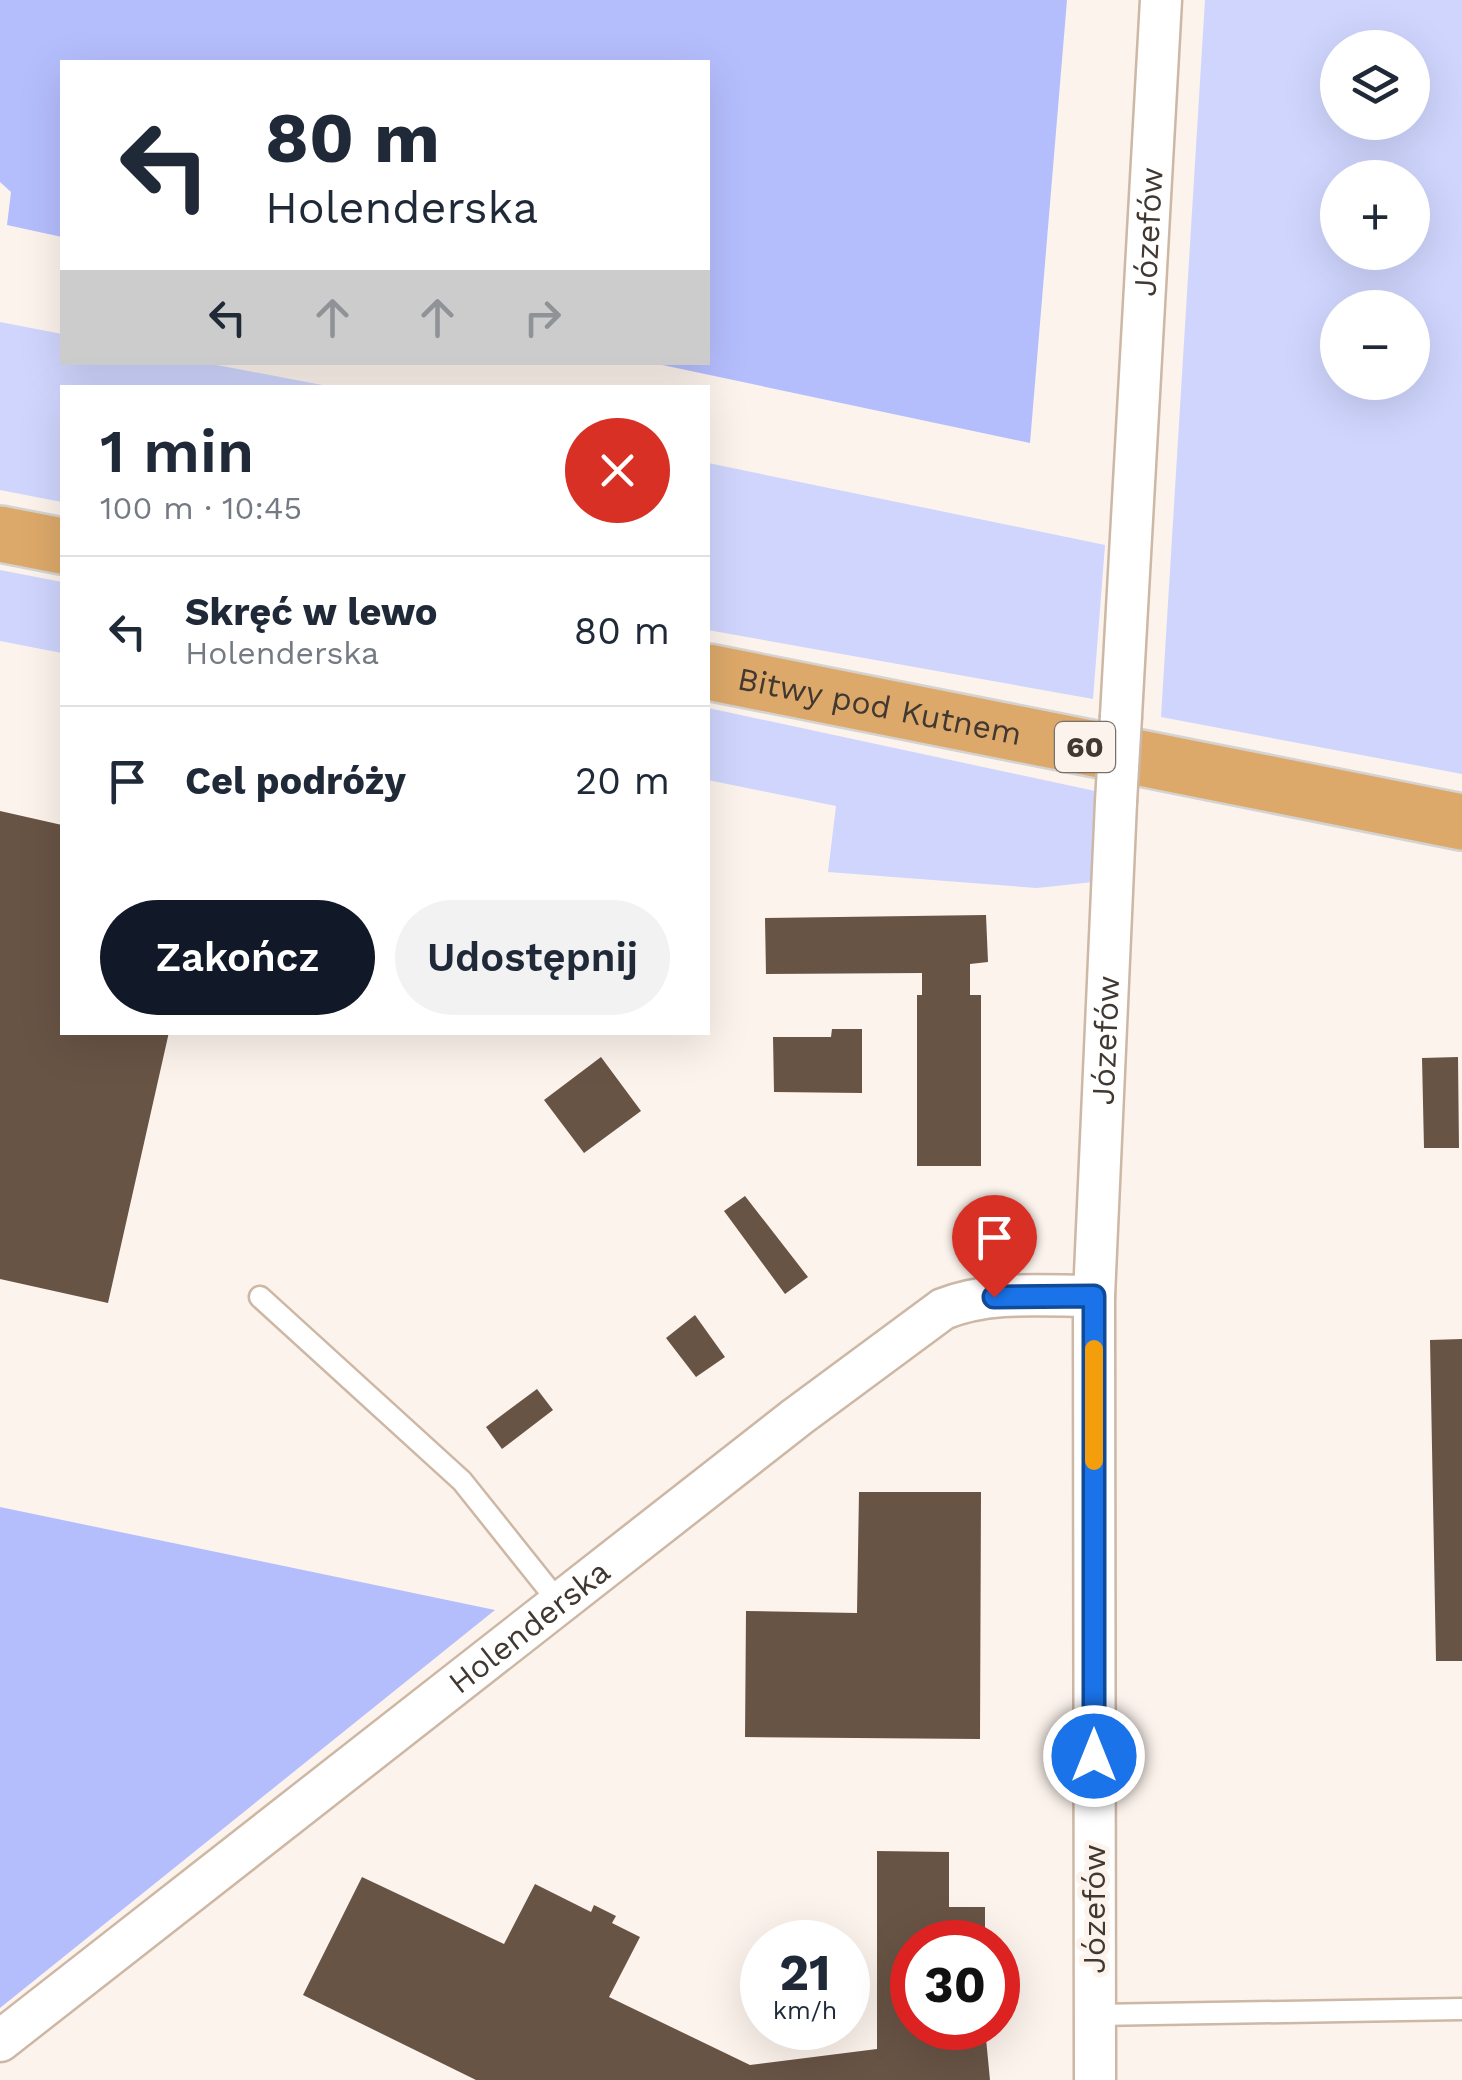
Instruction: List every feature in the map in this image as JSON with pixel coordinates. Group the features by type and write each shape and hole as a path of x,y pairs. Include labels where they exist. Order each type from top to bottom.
{"main road":[{"path":"0,534 60,546"},
{"name":"Bitwy pod Kutnem","path":"710,672 1462,822"}],"street":[{"name":"Józefów","path":"1095,2080 1094,1296 1116,802 1161,0"},
{"name":"Holenderska","path":"0,2041 796,1417 943,1308 994,1297 1094,1296"}],"lane":[{"path":"260,1296 462,1480 561,1605"},
{"path":"1095,2016 1462,2009"}],"shaded area":[{"path":"0,0 1067,0 1030,443 662,365 710,365 710,60 60,60 60,237 7,225 11,192 0,182"},
{"path":"1205,0 1462,0 1462,774 1161,717"},
{"path":"0,322 60,334 60,365 217,365 322,385 60,385 60,502 0,490"},
{"path":"710,463 1105,545 1093,699 710,630"},
{"path":"0,570 60,582 60,653 0,641"},
{"path":"710,708 1095,791 1093,882 1037,888 828,872 836,806 710,780"},
{"path":"0,1507 495,1610 0,2008"}],"building":[{"path":"0,811 60,825 60,1035 168,1035 108,1303 0,1279"},
{"path":"986,915 988,962 970,964 970,995 981,995 981,1166 917,1166 917,995 922,995 922,973 766,974 765,918"},
{"path":"832,1029 862,1029 862,1093 774,1092 773,1037 831,1037"},
{"path":"601,1057 641,1111 584,1153 544,1100"},
{"path":"1458,1057 1459,1148 1424,1148 1422,1058"},
{"path":"745,1196 808,1277 785,1294 724,1211"},
{"path":"695,1315 725,1357 696,1377 666,1338"},
{"path":"1462,1339 1462,1661 1436,1661 1430,1340"},
{"path":"537,1389 553,1410 502,1449 486,1427"},
{"path":"859,1492 981,1492 980,1739 745,1737 746,1611 857,1613"},
{"path":"877,1851 949,1852 949,1907 985,1907 985,1920 890,1920 890,2050 987,2050 990,2080 476,2080 303,1995 362,1877 504,1944 535,1884 591,1912 594,1905 616,1916 612,1923 640,1937 609,1997 750,2065 877,2049"}],"slow traffic":[{"path":"1094,1349 1094,1461"}],"route":[{"path":"994,1297 1094,1296 1094,1756"}]}
